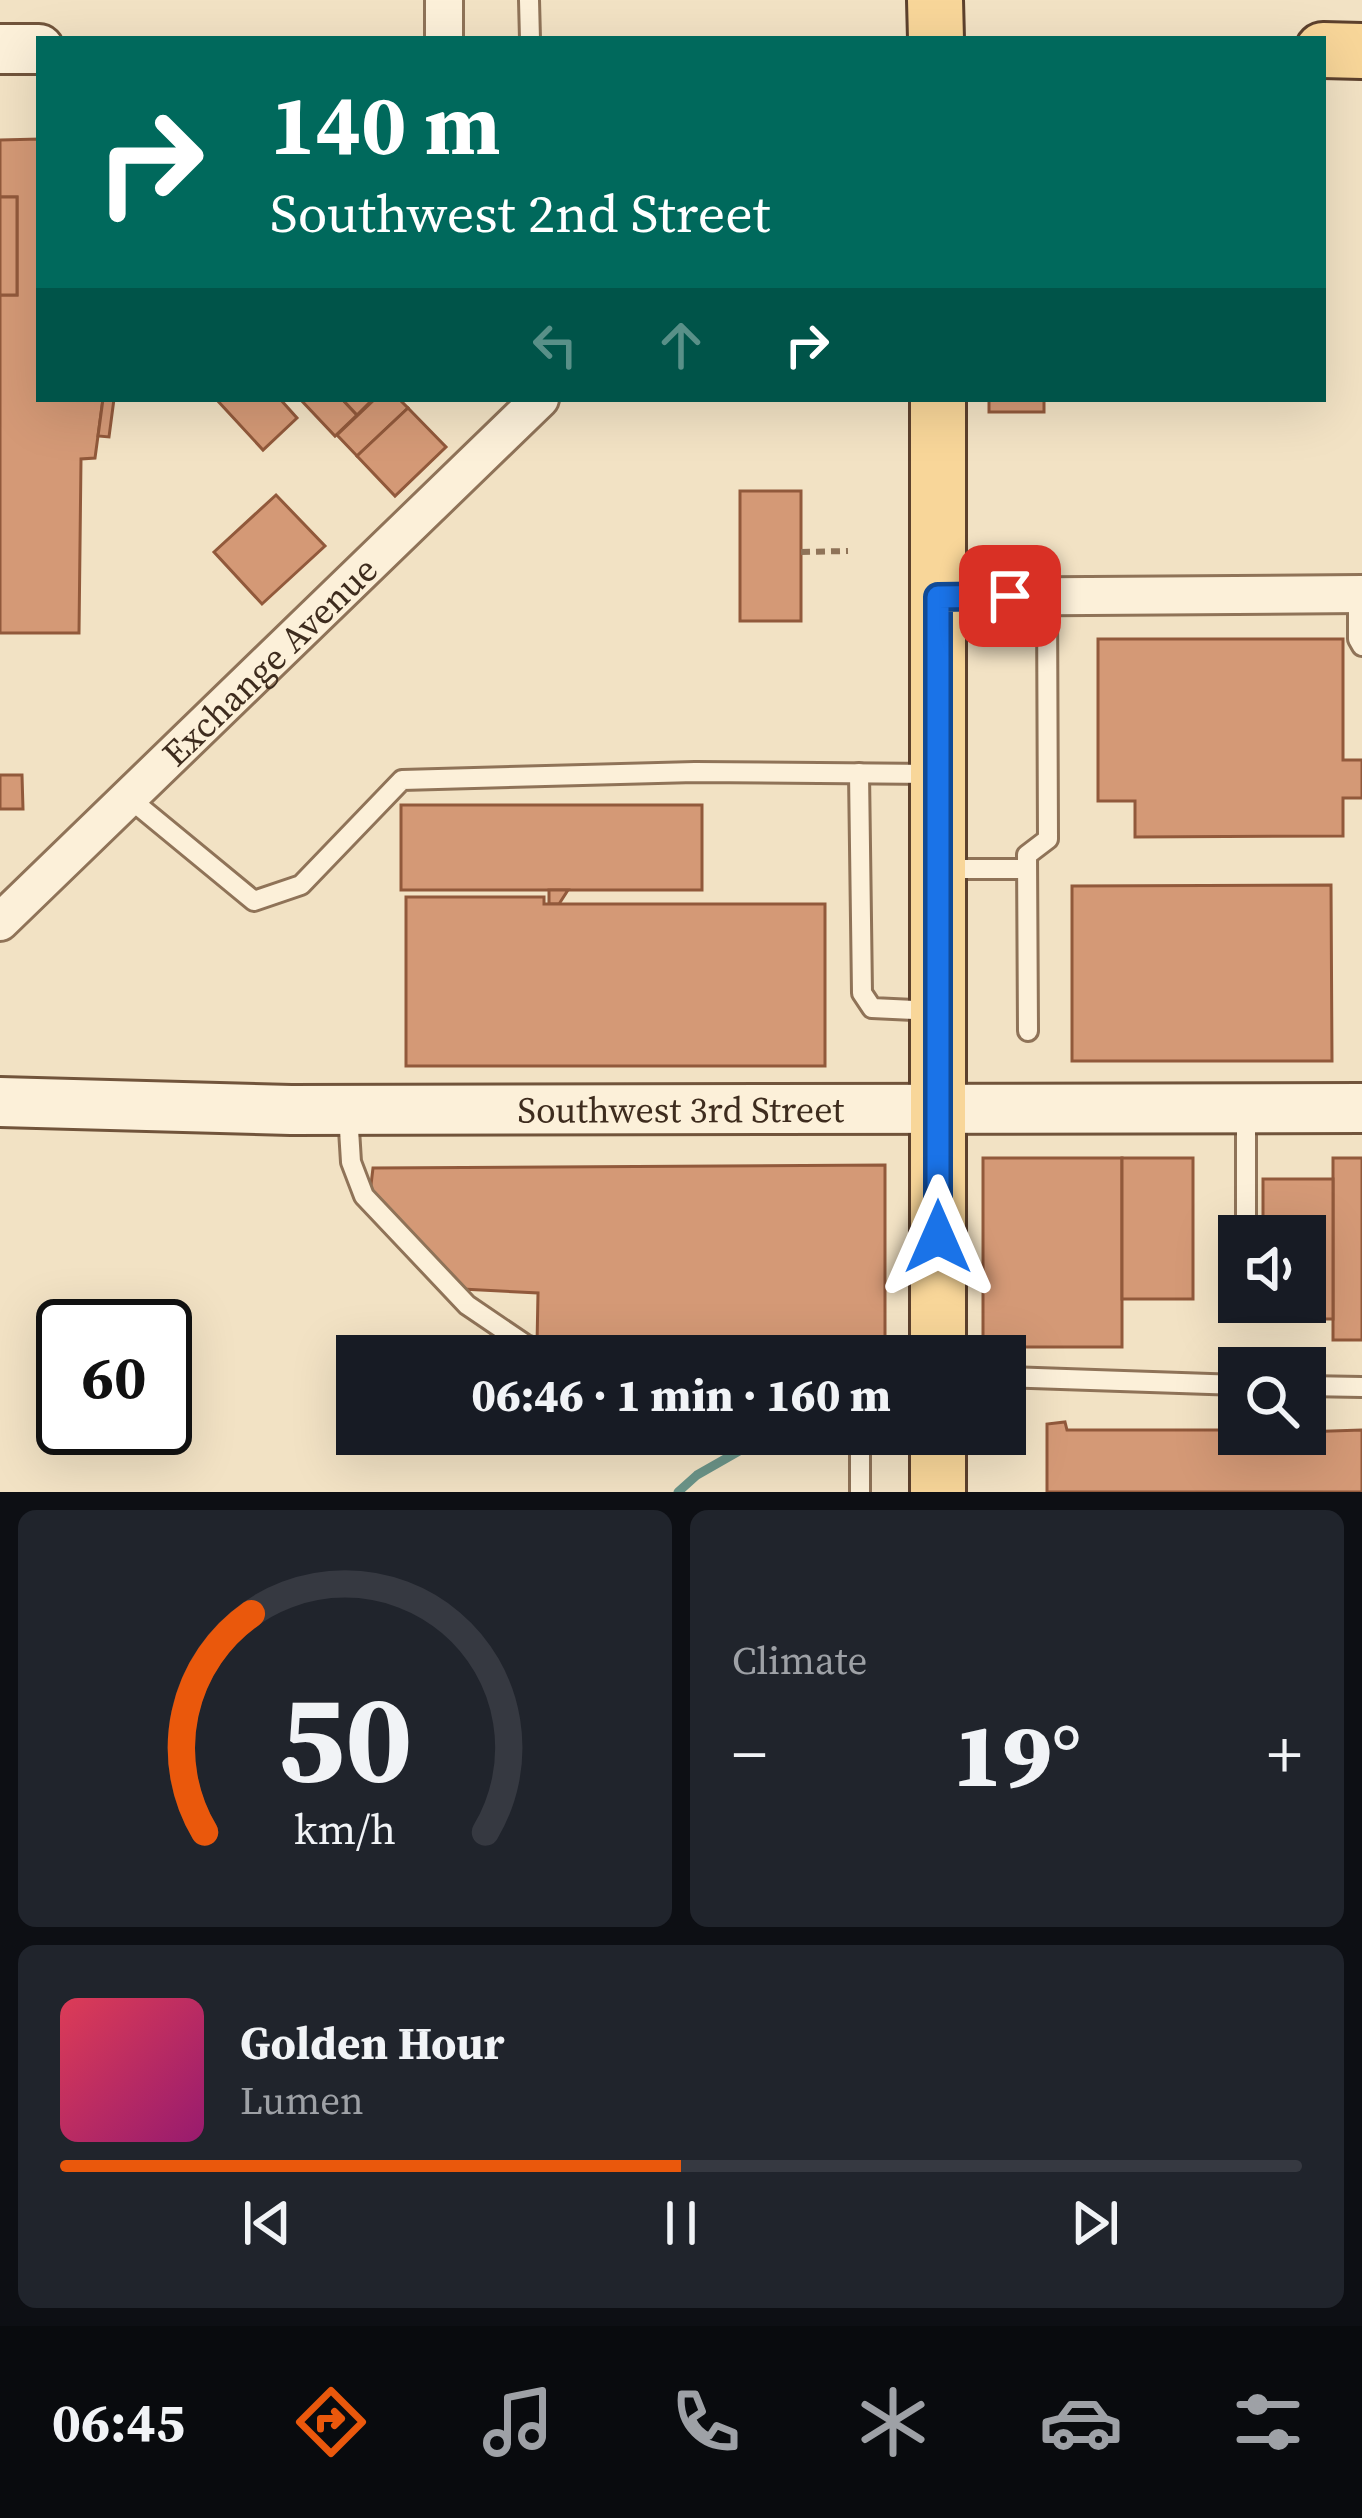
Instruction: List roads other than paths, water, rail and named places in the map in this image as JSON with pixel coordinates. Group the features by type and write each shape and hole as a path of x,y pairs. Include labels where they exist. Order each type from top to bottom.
{"main road":[{"path":"935,0 936,36"},
{"path":"1326,50 1362,51"},
{"path":"938,402 938,1335"}],"street":[{"path":"444,0 445,36"},
{"path":"0,49 36,49"},
{"name":"Exchange Avenue","path":"0,922 537,402"},
{"path":"938,597 1360,594"},
{"name":"Southwest 3rd Street","path":"5,1104 348,1110 1362,1108"}],"lane":[{"path":"529,0 530,36"},
{"path":"1360,594 1358,639 1362,646"},
{"path":"1028,1030 1027,855 1048,838 1047,596"},
{"path":"129,798 254,902 301,885 402,780 695,772 938,774"},
{"path":"859,773 862,993 872,1008 938,1012"},
{"path":"938,869 1027,869"},
{"path":"1246,1108 1246,1215"},
{"path":"348,1110 351,1162 364,1196 466,1305 511,1335"},
{"path":"1026,1378 1218,1384"},
{"path":"1326,1386 1362,1387"},
{"path":"860,1455 860,1492"}],"waterway":[{"path":"678,1492 732,1455"}]}
